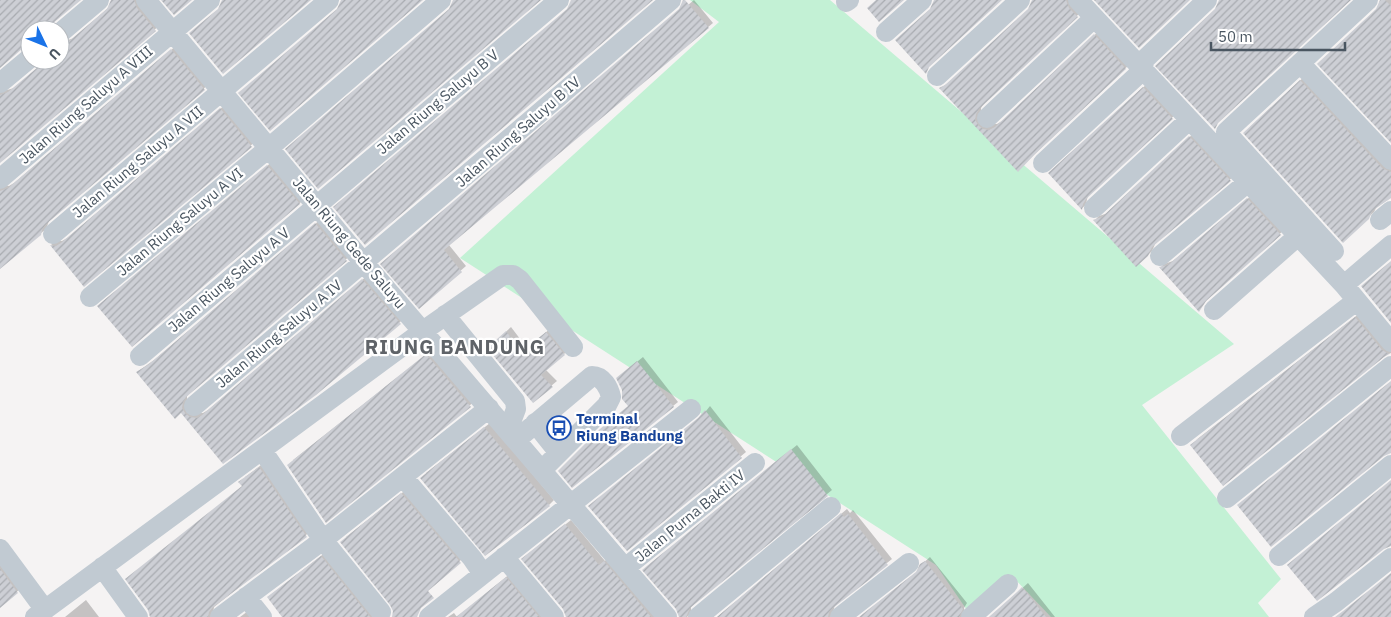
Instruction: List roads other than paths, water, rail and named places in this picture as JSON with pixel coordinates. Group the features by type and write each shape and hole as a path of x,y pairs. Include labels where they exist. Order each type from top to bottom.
{"street":[{"path":"70,25 99,0"},
{"name":"Jalan Riung Gede Saluyu","path":"146,0 422,331"},
{"name":"Jalan Riung Saluyu A VIII","path":"0,179 210,0"},
{"name":"Jalan Riung Saluyu A VII","path":"53,234 329,0"},
{"path":"270,147 441,0"},
{"name":"Jalan Riung Saluyu B V","path":"318,205 559,0"},
{"name":"Jalan Riung Saluyu B IV","path":"364,263 671,0"},
{"path":"886,32 922,0"},
{"path":"937,76 1020,0"},
{"path":"1078,0 1143,65 1190,120 1344,285 1391,341"},
{"path":"1043,163 1207,0"},
{"path":"1334,251 1226,132 1368,0"},
{"path":"987,118 1094,18"},
{"path":"1300,63 1391,160"},
{"path":"0,83 20,66"},
{"path":"1094,208 1190,120"},
{"name":"Jalan Riung Saluyu A VI","path":"90,297 270,147"},
{"path":"1160,256 1248,182"},
{"name":"Jalan Riung Saluyu A V","path":"140,356 318,205"},
{"path":"1214,310 1298,236"},
{"path":"1344,285 1391,245"},
{"name":"Jalan Riung Saluyu A IV","path":"194,406 364,263"},
{"path":"2,555 40,613 422,331 503,275 513,275 520,280 573,347"},
{"path":"1181,436 1356,301"},
{"path":"445,315 514,401 516,409 512,435"},
{"path":"422,331 667,617"},
{"path":"1227,498 1391,366"},
{"path":"512,435 535,423 592,376 599,377 609,388 611,397 607,405 542,470"},
{"path":"220,617 323,540 489,408"},
{"path":"441,613 478,567 504,557 691,409"},
{"path":"535,423 559,453"},
{"path":"262,450 323,540 381,612"},
{"name":"Jalan Purna Bakti IV","path":"625,568 755,463"},
{"path":"1279,556 1391,465"},
{"path":"403,477 478,567"},
{"path":"698,617 831,507"},
{"path":"504,557 554,617"},
{"path":"1314,617 1391,558"},
{"path":"840,617 909,563"},
{"path":"102,567 138,617"},
{"path":"970,617 1008,584"},
{"path":"246,597 262,617"}],"place":[{"name":"Terminal Riung Bandung","path":"559,428"}],"district":[{"name":"RIUNG BANDUNG","path":"455,347"}]}
